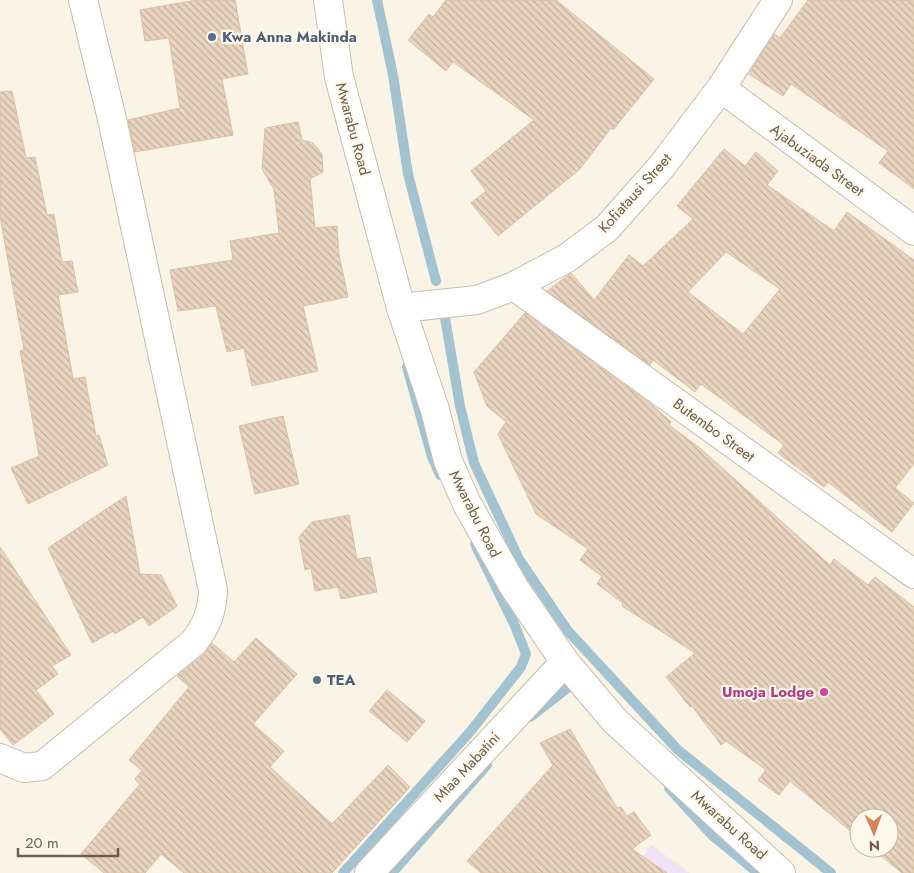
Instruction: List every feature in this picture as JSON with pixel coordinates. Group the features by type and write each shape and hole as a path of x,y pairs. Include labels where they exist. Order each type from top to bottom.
{"street":[{"path":"0,758 24,768 42,766 194,642 206,627 212,609 213,590 112,119 83,0"},
{"name":"Mwarabu Road","path":"328,0 339,77 401,308 435,410 448,461 467,504 514,586 565,662 615,721 781,873"},
{"name":"Kofiatausi Street","path":"401,308 477,300 514,286 566,258 607,228 662,166 721,88 778,0"},
{"name":"Ajabuziada Street","path":"721,88 914,231"},
{"name":"Butembo Street","path":"514,286 914,574"},
{"name":"Mtaa Mabatini","path":"369,873 565,662"}],"shaded area":[{"path":"651,845 690,873 630,873"}],"building":[{"path":"197,0 235,0 248,74 222,79 233,135 135,152 128,120 180,108 169,38 145,41 140,10"},
{"path":"446,0 556,0 654,79 613,130 611,128 580,169 498,236 471,203 486,191 471,171 534,120 453,62 446,71 408,40 429,14 433,17"},
{"path":"808,0 914,0 914,189 879,163 888,151 791,84 783,96 749,74 774,34 780,38"},
{"path":"12,91 26,158 35,157 47,215 54,214 62,262 72,261 78,292 58,295 73,379 85,377 96,436 99,435 108,465 28,504 11,468 39,456 20,351 24,350 0,216 0,92"},
{"path":"298,122 302,140 313,143 322,154 323,172 310,179 315,228 337,226 339,255 348,297 303,306 318,371 252,386 244,348 227,352 216,306 178,311 170,270 233,260 230,241 279,233 274,189 262,169 265,128"},
{"path":"724,149 745,166 756,152 778,171 767,185 834,231 847,212 914,260 914,464 895,488 914,503 892,532 828,482 824,487 778,453 784,445 701,384 695,392 653,360 650,365 547,291 571,273 594,300 629,255 643,266 693,219 677,206","holes":["726,252 780,289 743,334 688,292"]},
{"path":"525,313 651,404 671,422 669,425 700,448 830,565 834,559 868,585 875,577 914,607 914,873 902,873 883,858 899,858 899,808 849,808 849,830 790,781 779,795 758,780 766,770 726,741 721,745 692,706 690,707 666,677 695,653 622,606 623,603 597,584 602,576 580,560 588,549 536,514 498,434 506,422 487,406 474,372"},
{"path":"283,416 299,484 255,494 239,426"},
{"path":"126,496 140,574 161,575 177,606 149,626 143,617 115,634 114,631 92,643 48,548"},
{"path":"349,515 357,559 370,557 377,592 341,599 338,587 315,591 311,568 305,570 299,537 312,522"},
{"path":"0,547 71,655 52,666 58,674 36,690 54,714 13,745 0,729"},
{"path":"256,638 297,674 253,724 284,751 270,767 332,824 388,765 410,787 332,873 184,873 161,854 145,873 104,873 81,854 140,784 135,779 142,771 129,760 189,687 177,676 204,654 212,643 234,662"},
{"path":"387,690 425,721 407,742 369,711"},
{"path":"570,729 617,808 621,807 627,816 634,812 651,835 632,849 667,873 481,873 467,861 553,765 540,743"}],"waterway":[{"path":"377,0 393,75 408,174 436,281"},
{"path":"444,312 460,406 474,463 519,559 568,631 678,750 831,873"},
{"path":"407,367 432,457 440,475"},
{"path":"343,873 470,732 521,667 526,654 515,626 475,544"},
{"path":"530,717 578,680"},
{"path":"392,873 487,765"},
{"path":"669,788 713,836 758,873"}],"place":[{"name":"Kwa Anna Makinda","path":"212,37"},
{"name":"TEA","path":"317,680"},
{"name":"Umoja Lodge","path":"824,692"}]}
